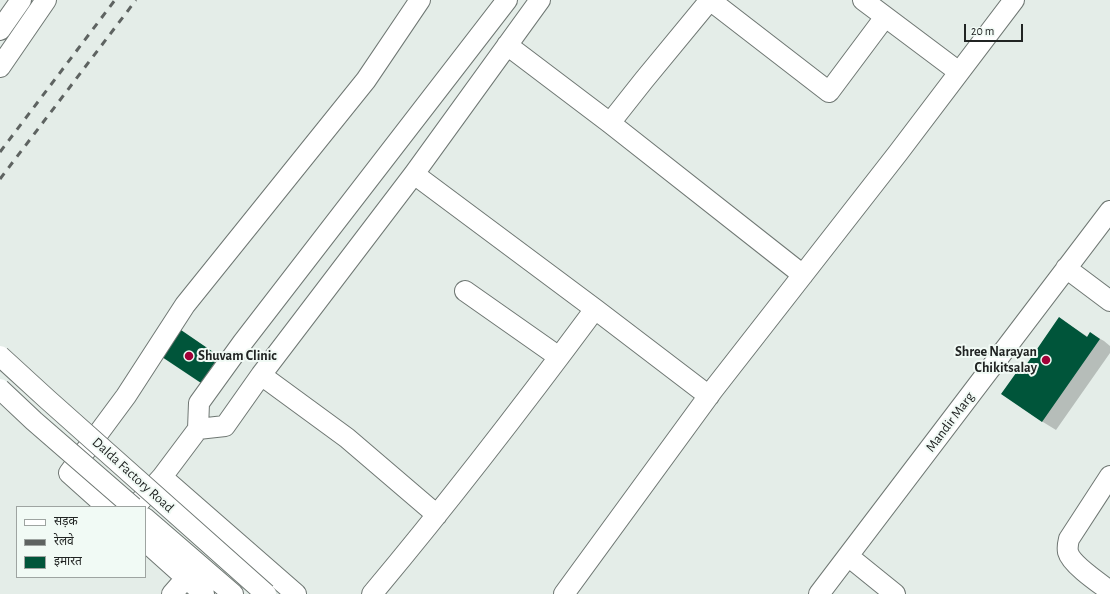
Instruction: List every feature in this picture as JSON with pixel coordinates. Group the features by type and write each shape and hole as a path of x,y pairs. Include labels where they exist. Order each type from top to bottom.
{"street":[{"path":"0,30 20,0"},
{"path":"0,67 46,0"},
{"path":"106,506 69,473 126,396 185,305 366,80 420,0"},
{"path":"135,506 162,477 198,428 199,403 239,348 507,0"},
{"path":"198,428 225,426 261,375 414,174 540,0"},
{"path":"610,123 710,0 829,92 885,17"},
{"path":"863,0 959,72"},
{"path":"564,594 709,396 1014,0"},
{"path":"507,45 610,123 803,275"},
{"path":"414,174 709,396"},
{"name":"Mandir Marg","path":"819,594 1110,211"},
{"path":"1066,268 1110,301"},
{"path":"465,291 559,357"},
{"path":"372,594 525,404 595,309"},
{"name":"Dalda Factory Road","path":"0,356 266,594"},
{"path":"261,375 347,438 437,515"},
{"name":"Dalda Factory Road","path":"0,389 133,506"},
{"path":"1110,476 1069,539 1067,549 1069,556 1077,565 1110,591"},
{"path":"162,477 296,594"},
{"name":"Dalda Factory Road","path":"146,519 233,594"},
{"path":"146,542 204,594"},
{"path":"848,556 895,594"},
{"path":"172,594 186,578"}],"building":[{"path":"1059,317 1087,337 1090,332 1100,339 1042,422 1001,394 1021,366 1024,368"},
{"path":"181,330 219,356 201,383 162,357"}],"railway":[{"path":"0,152 115,0"},
{"path":"0,179 136,0"}],"place":[{"name":"Shuvam Clinic","path":"189,356"},
{"name":"Shree Narayan Chikitsalay","path":"1046,360"}]}
